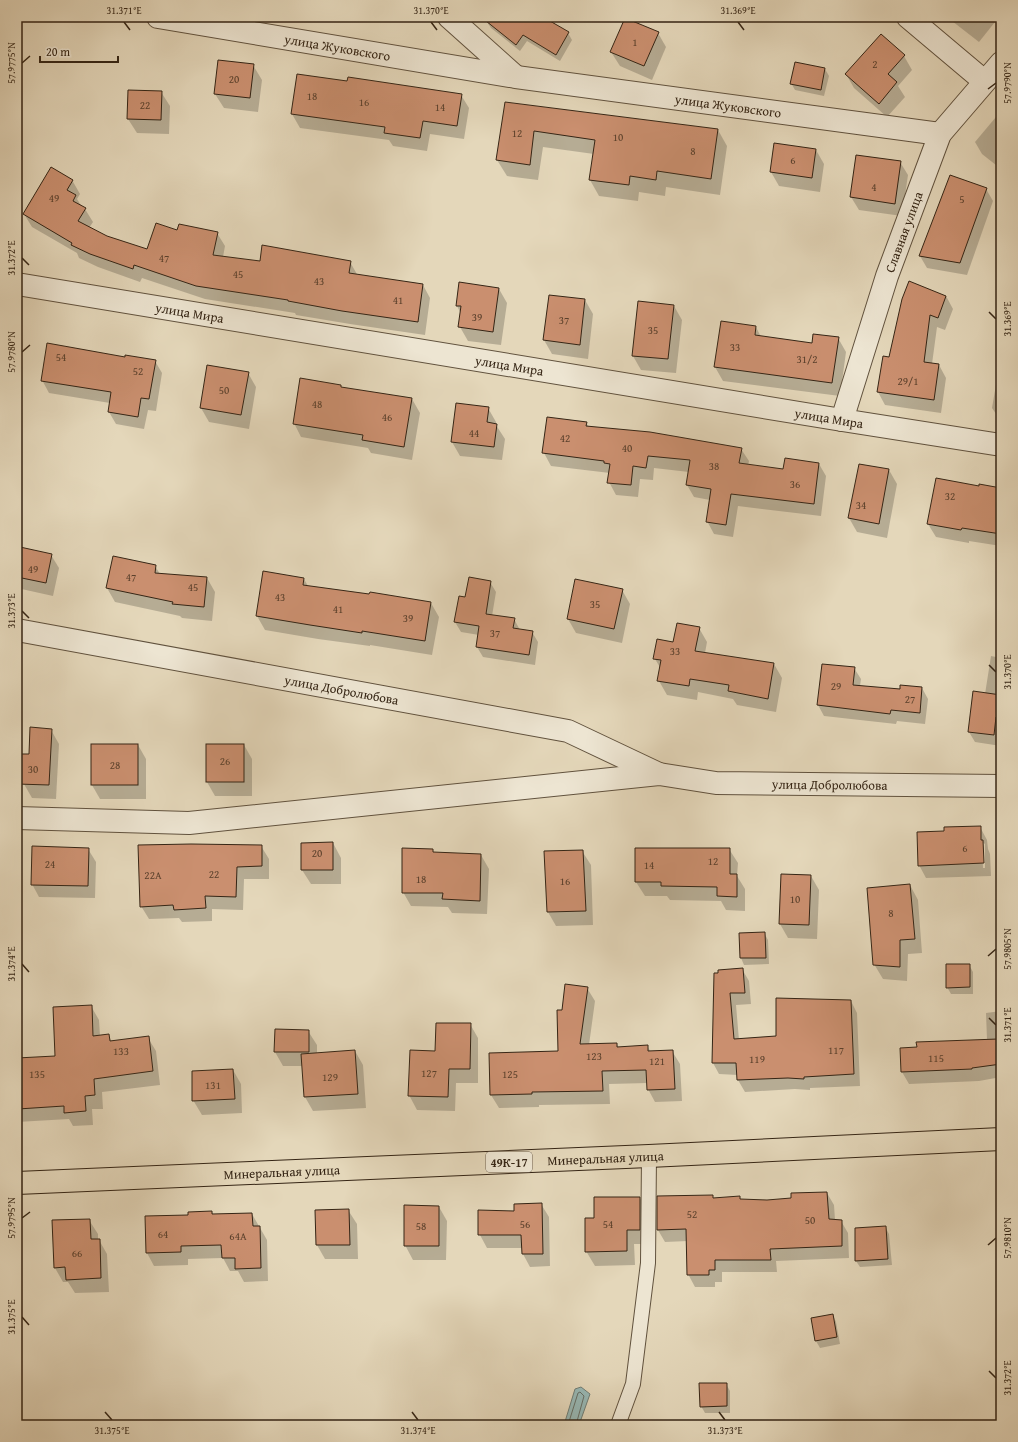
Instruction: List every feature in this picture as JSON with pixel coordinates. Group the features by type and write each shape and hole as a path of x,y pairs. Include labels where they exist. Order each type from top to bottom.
{"main road":[{"name":"Минеральная улица","path":"17,1183 649,1156 1001,1139"}],"street":[{"name":"улица Жуковского","path":"158,17 516,77 940,134"},
{"path":"449,17 516,77"},
{"path":"908,17 984,81"},
{"name":"Славная улица","path":"842,420 887,276 940,134 1001,63"},
{"name":"улица Мира","path":"17,284 1001,445"},
{"name":"улица Добролюбова","path":"17,630 568,731 659,774"},
{"name":"улица Добролюбова","path":"17,818 189,823 659,774 716,783 1001,786"}],"lane":[{"path":"618,1425 633,1384 648,1263 649,1156"}],"water":[{"path":"581,1387 590,1394 579,1425 564,1425 575,1389"}],"building":[{"path":"481,17 543,17 569,32 556,55 523,35 516,45"},
{"path":"625,18 659,32 644,66 610,52"},
{"path":"881,34 905,55 888,74 897,82 879,104 845,74"},
{"path":"218,60 254,64 250,98 214,94"},
{"path":"795,62 825,68 821,90 790,84"},
{"path":"297,74 347,81 348,77 462,94 457,126 423,121 420,138 384,133 385,127 291,114"},
{"path":"128,90 162,91 161,120 127,119"},
{"path":"505,102 718,129 711,179 657,171 656,180 630,176 629,185 589,180 595,140 534,131 530,165 496,160"},
{"path":"774,143 816,149 812,178 770,172"},
{"path":"856,155 901,161 895,204 850,197"},
{"path":"51,167 73,180 67,190 76,195 73,201 86,208 78,221 107,236 147,249 156,223 177,230 179,224 218,232 213,255 260,261 262,245 351,261 349,273 423,284 418,322 342,311 288,300 196,286 134,265 133,269 90,254 71,245 72,243 23,214"},
{"path":"950,175 987,188 960,263 919,256"},
{"path":"909,281 946,296 938,318 930,315 924,362 939,364 934,400 877,392 883,356 889,357 902,299"},
{"path":"459,282 499,288 493,332 458,327 461,306 456,306"},
{"path":"549,295 585,299 580,345 543,340"},
{"path":"638,301 674,305 668,359 632,356"},
{"path":"721,321 756,326 755,335 812,343 813,334 839,337 832,383 714,367"},
{"path":"47,343 125,357 125,355 156,360 149,399 141,398 138,417 108,412 111,392 41,381"},
{"path":"207,365 249,372 241,415 200,408"},
{"path":"300,378 341,385 341,387 412,398 404,447 362,440 363,435 293,424"},
{"path":"456,403 489,407 487,422 497,424 494,447 451,442"},
{"path":"547,417 587,422 586,426 650,432 742,448 739,463 783,469 785,458 819,463 814,504 731,494 726,525 706,522 711,489 686,485 690,460 648,456 646,468 633,466 631,485 607,483 610,464 604,463 604,461 542,453"},
{"path":"859,464 889,469 879,524 848,518"},
{"path":"936,478 979,486 979,484 1001,488 1001,534 962,528 961,530 927,524"},
{"path":"20,547 52,554 46,583 17,577 17,561"},
{"path":"113,556 156,565 155,573 207,577 204,607 172,604 173,602 106,588"},
{"path":"263,571 304,578 303,585 369,594 370,592 431,602 425,641 362,631 362,633 256,616"},
{"path":"469,577 491,581 486,614 515,618 513,628 533,631 529,655 476,647 479,626 454,622 459,596 465,597"},
{"path":"575,579 623,589 614,629 567,619"},
{"path":"677,623 700,627 695,651 774,663 768,699 728,691 729,685 690,679 689,686 657,681 661,660 653,659 657,639 673,642"},
{"path":"822,664 855,667 853,685 900,689 900,685 922,687 920,713 891,710 890,714 817,705"},
{"path":"973,691 1001,695 1001,717 996,717 994,735 968,732"},
{"path":"30,727 52,729 49,785 17,784 17,754 29,754"},
{"path":"91,744 138,744 138,785 91,785"},
{"path":"206,744 244,744 244,782 206,782"},
{"path":"981,826 984,863 918,866 917,832 944,831 944,827"},
{"path":"333,842 333,870 301,870 301,843"},
{"path":"138,845 262,845 262,866 237,867 236,897 205,896 206,908 174,910 173,905 140,907"},
{"path":"32,846 89,848 88,886 31,885"},
{"path":"402,848 433,849 433,852 481,854 480,901 442,899 443,893 402,893"},
{"path":"635,848 730,848 730,874 737,874 737,897 717,896 717,887 661,886 661,882 635,882"},
{"path":"583,850 586,911 547,912 544,851"},
{"path":"781,874 811,875 809,925 779,924"},
{"path":"910,884 915,939 900,940 900,967 873,965 867,888"},
{"path":"765,932 766,958 740,958 739,933"},
{"path":"946,964 970,964 970,987 946,988"},
{"path":"743,968 745,993 730,993 734,1039 776,1036 776,998 851,1000 854,1074 804,1077 804,1079 788,1078 737,1080 736,1063 712,1063 714,973 718,973 718,970"},
{"path":"565,984 588,987 580,1044 617,1043 617,1047 648,1045 648,1051 673,1050 675,1089 647,1090 646,1070 602,1071 603,1091 532,1092 532,1094 490,1095 489,1053 558,1051 557,1010 562,1010"},
{"path":"92,1005 93,1036 109,1034 110,1041 149,1036 153,1071 94,1079 95,1095 85,1096 86,1111 64,1113 64,1106 18,1109 17,1058 55,1056 53,1007"},
{"path":"436,1023 471,1023 470,1069 449,1069 448,1097 408,1096 410,1050 435,1051"},
{"path":"275,1029 309,1030 309,1052 274,1052"},
{"path":"998,1039 1001,1064 972,1069 901,1072 900,1048 917,1047 916,1042"},
{"path":"355,1050 358,1094 304,1097 301,1054"},
{"path":"233,1069 235,1099 192,1101 192,1071"},
{"path":"827,1192 829,1219 842,1220 842,1246 770,1249 771,1260 715,1260 715,1270 709,1270 709,1275 687,1275 686,1229 657,1230 657,1196 713,1195 713,1198 740,1196 740,1199 767,1200 791,1198 791,1193"},
{"path":"594,1197 640,1197 640,1230 627,1230 627,1251 585,1252 585,1218 594,1218"},
{"path":"542,1203 543,1254 522,1254 521,1235 478,1235 478,1210 514,1211 514,1204"},
{"path":"404,1205 439,1206 439,1246 404,1246"},
{"path":"349,1209 350,1245 316,1245 315,1210"},
{"path":"212,1211 212,1214 252,1213 253,1226 260,1226 261,1268 235,1269 235,1258 222,1258 221,1245 181,1246 181,1252 146,1253 145,1216 188,1215 188,1212"},
{"path":"90,1219 91,1239 100,1239 101,1278 66,1280 65,1267 54,1268 52,1220"},
{"path":"886,1226 888,1259 855,1261 855,1228"},
{"path":"833,1314 837,1337 815,1341 811,1318"},
{"path":"699,1383 727,1383 727,1406 700,1407"}]}
